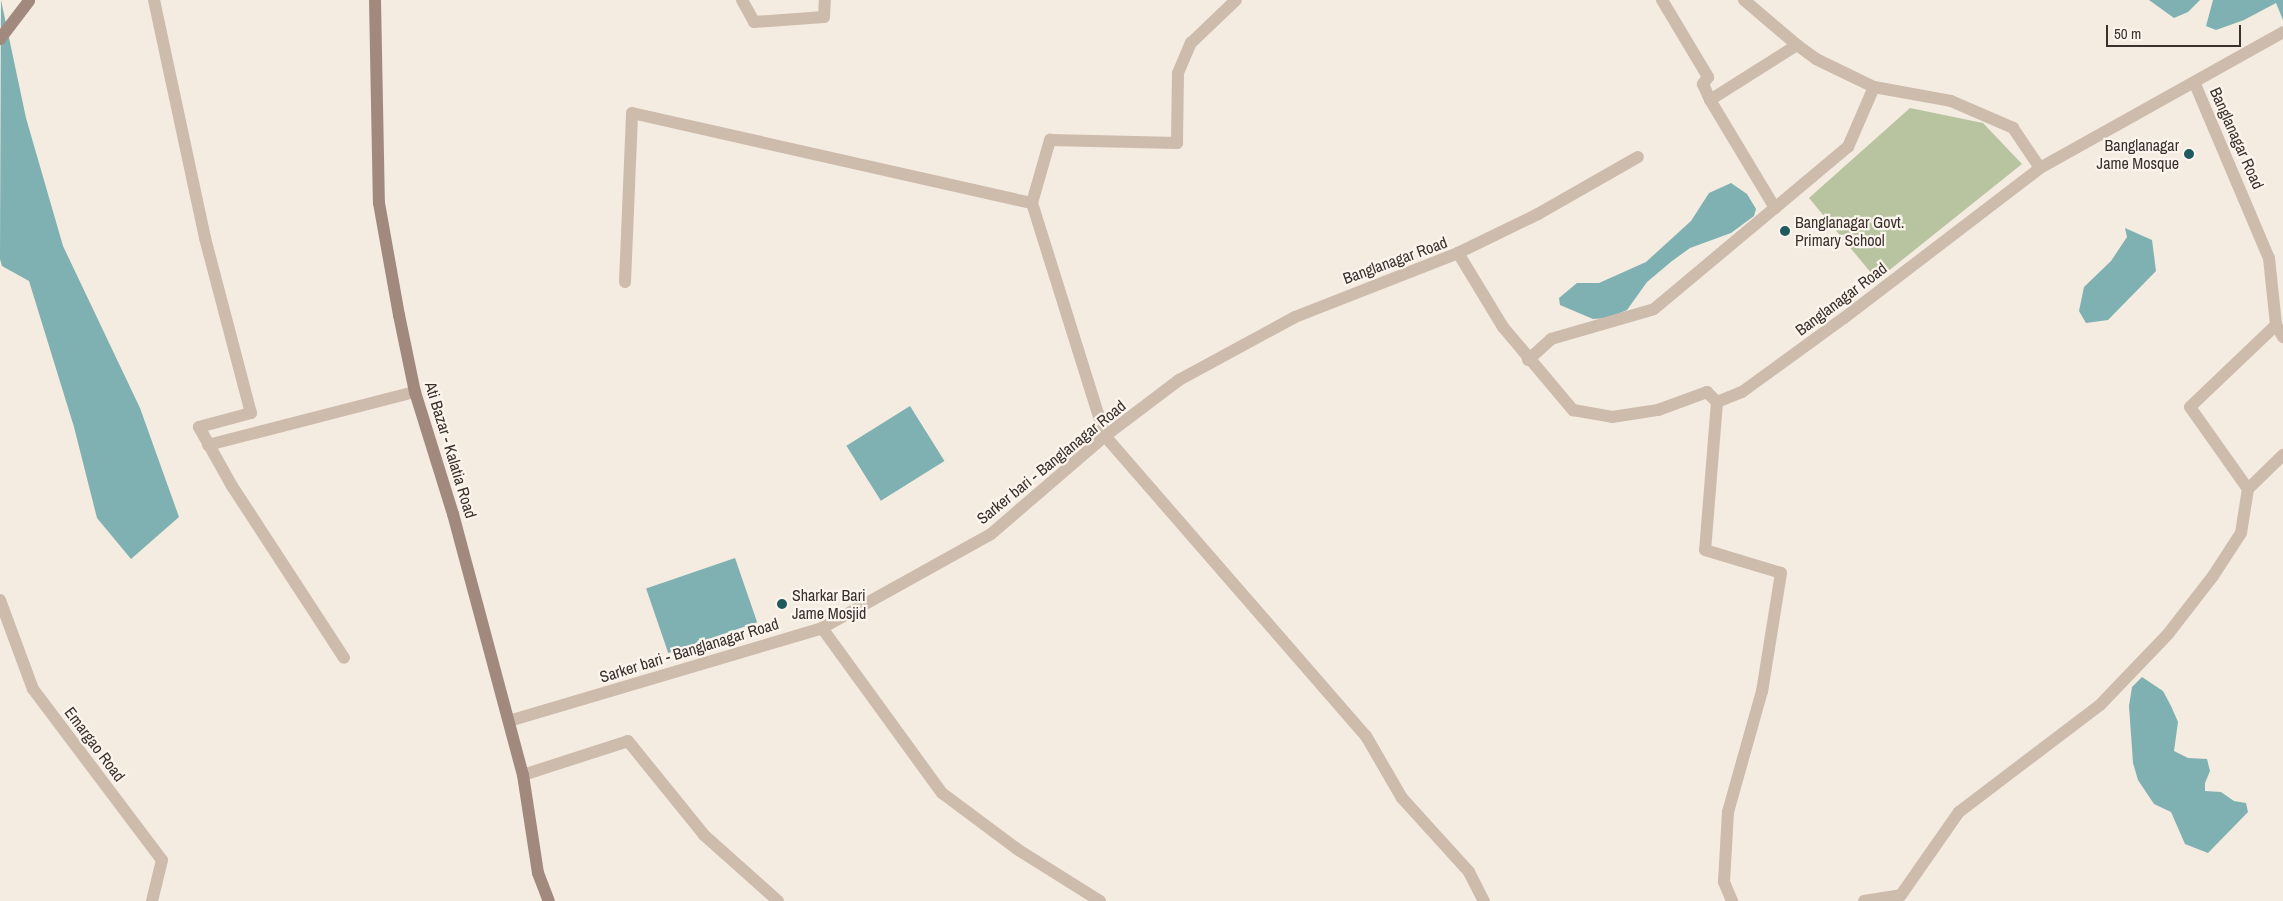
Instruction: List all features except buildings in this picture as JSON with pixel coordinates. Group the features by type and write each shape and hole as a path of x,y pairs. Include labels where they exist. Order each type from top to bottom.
{"main road":[{"path":"0,39 33,0"},
{"name":"Ati Bazar - Kalatia Road","path":"374,0 380,117 379,203 415,392 453,514 509,721 523,775 538,873 549,901"}],"street":[{"path":"154,0 205,238 251,413 199,427 299,592 344,658"},
{"path":"742,0 754,22 824,17 825,0"},
{"path":"1236,0 1191,43 1178,73 1177,143 1050,140 1032,203 1105,436 1366,736 1402,798 1469,872 1484,901"},
{"path":"1662,0 1708,77 1703,84 1710,100 1775,208"},
{"path":"1744,0 1816,59 1874,87 1950,101 2013,128 2040,168"},
{"path":"2195,84 2283,32"},
{"path":"1710,100 1797,45"},
{"name":"Banglanagar Road","path":"1295,317 1458,252 1503,327 1528,360 1573,410 1612,417 1658,410 1707,392 1717,402 1742,392 1828,330 2040,168 2195,84 2269,258 2276,324 2283,337"},
{"path":"1528,360 1551,339 1654,309 1848,147 1874,87"},
{"path":"626,282 632,113 1032,203"},
{"path":"1458,252 1538,214 1638,157"},
{"name":"Sarker bari - Banglanagar Road","path":"509,721 822,628 991,534 1105,436 1179,380 1295,317"},
{"path":"2248,489 2190,407 2276,324"},
{"path":"208,444 415,392"},
{"path":"1717,402 1704,550 1781,573 1762,690 1728,812 1724,882 1732,901"},
{"path":"1864,901 1901,895 1959,812 2100,705 2168,634 2213,576 2241,533 2248,489 2283,455"},
{"name":"Emargao Road","path":"0,600 33,689 162,860 152,901"},
{"path":"822,628 942,793 1017,849 1100,901"},
{"path":"523,775 628,741 704,835 778,901"}],"green space":[{"path":"1910,108 1983,123 2022,164 1877,280 1809,198"}],"water":[{"path":"1,0 26,118 63,246 140,408 179,517 131,559 97,518 74,427 29,281 2,266 0,259"},
{"path":"2149,0 2200,0 2188,12 2174,18"},
{"path":"2213,0 2283,0 2283,20 2276,3 2244,20 2216,30 2206,26"},
{"path":"1731,183 1747,194 1756,209 1754,216 1731,233 1690,248 1672,261 1647,282 1627,310 1608,318 1593,319 1560,305 1559,298 1577,283 1599,283 1646,262 1691,221 1709,193"},
{"path":"2125,228 2152,240 2156,271 2108,320 2086,323 2079,311 2084,287 2111,261 2127,237"},
{"path":"910,406 944,461 881,501 846,446"},
{"path":"735,558 757,622 668,653 646,589"},
{"path":"2142,677 2163,691 2178,722 2174,751 2188,758 2207,759 2210,771 2205,783 2205,791 2221,792 2234,801 2246,803 2248,812 2208,853 2185,844 2171,812 2154,804 2138,780 2133,763 2129,706 2132,687"}],"place":[{"name":"Banglanagar Jame Mosque","path":"2189,154"},
{"name":"Banglanagar Govt. Primary School","path":"1785,231"},
{"name":"Sharkar Bari Jame Mosjid","path":"782,604"}]}
